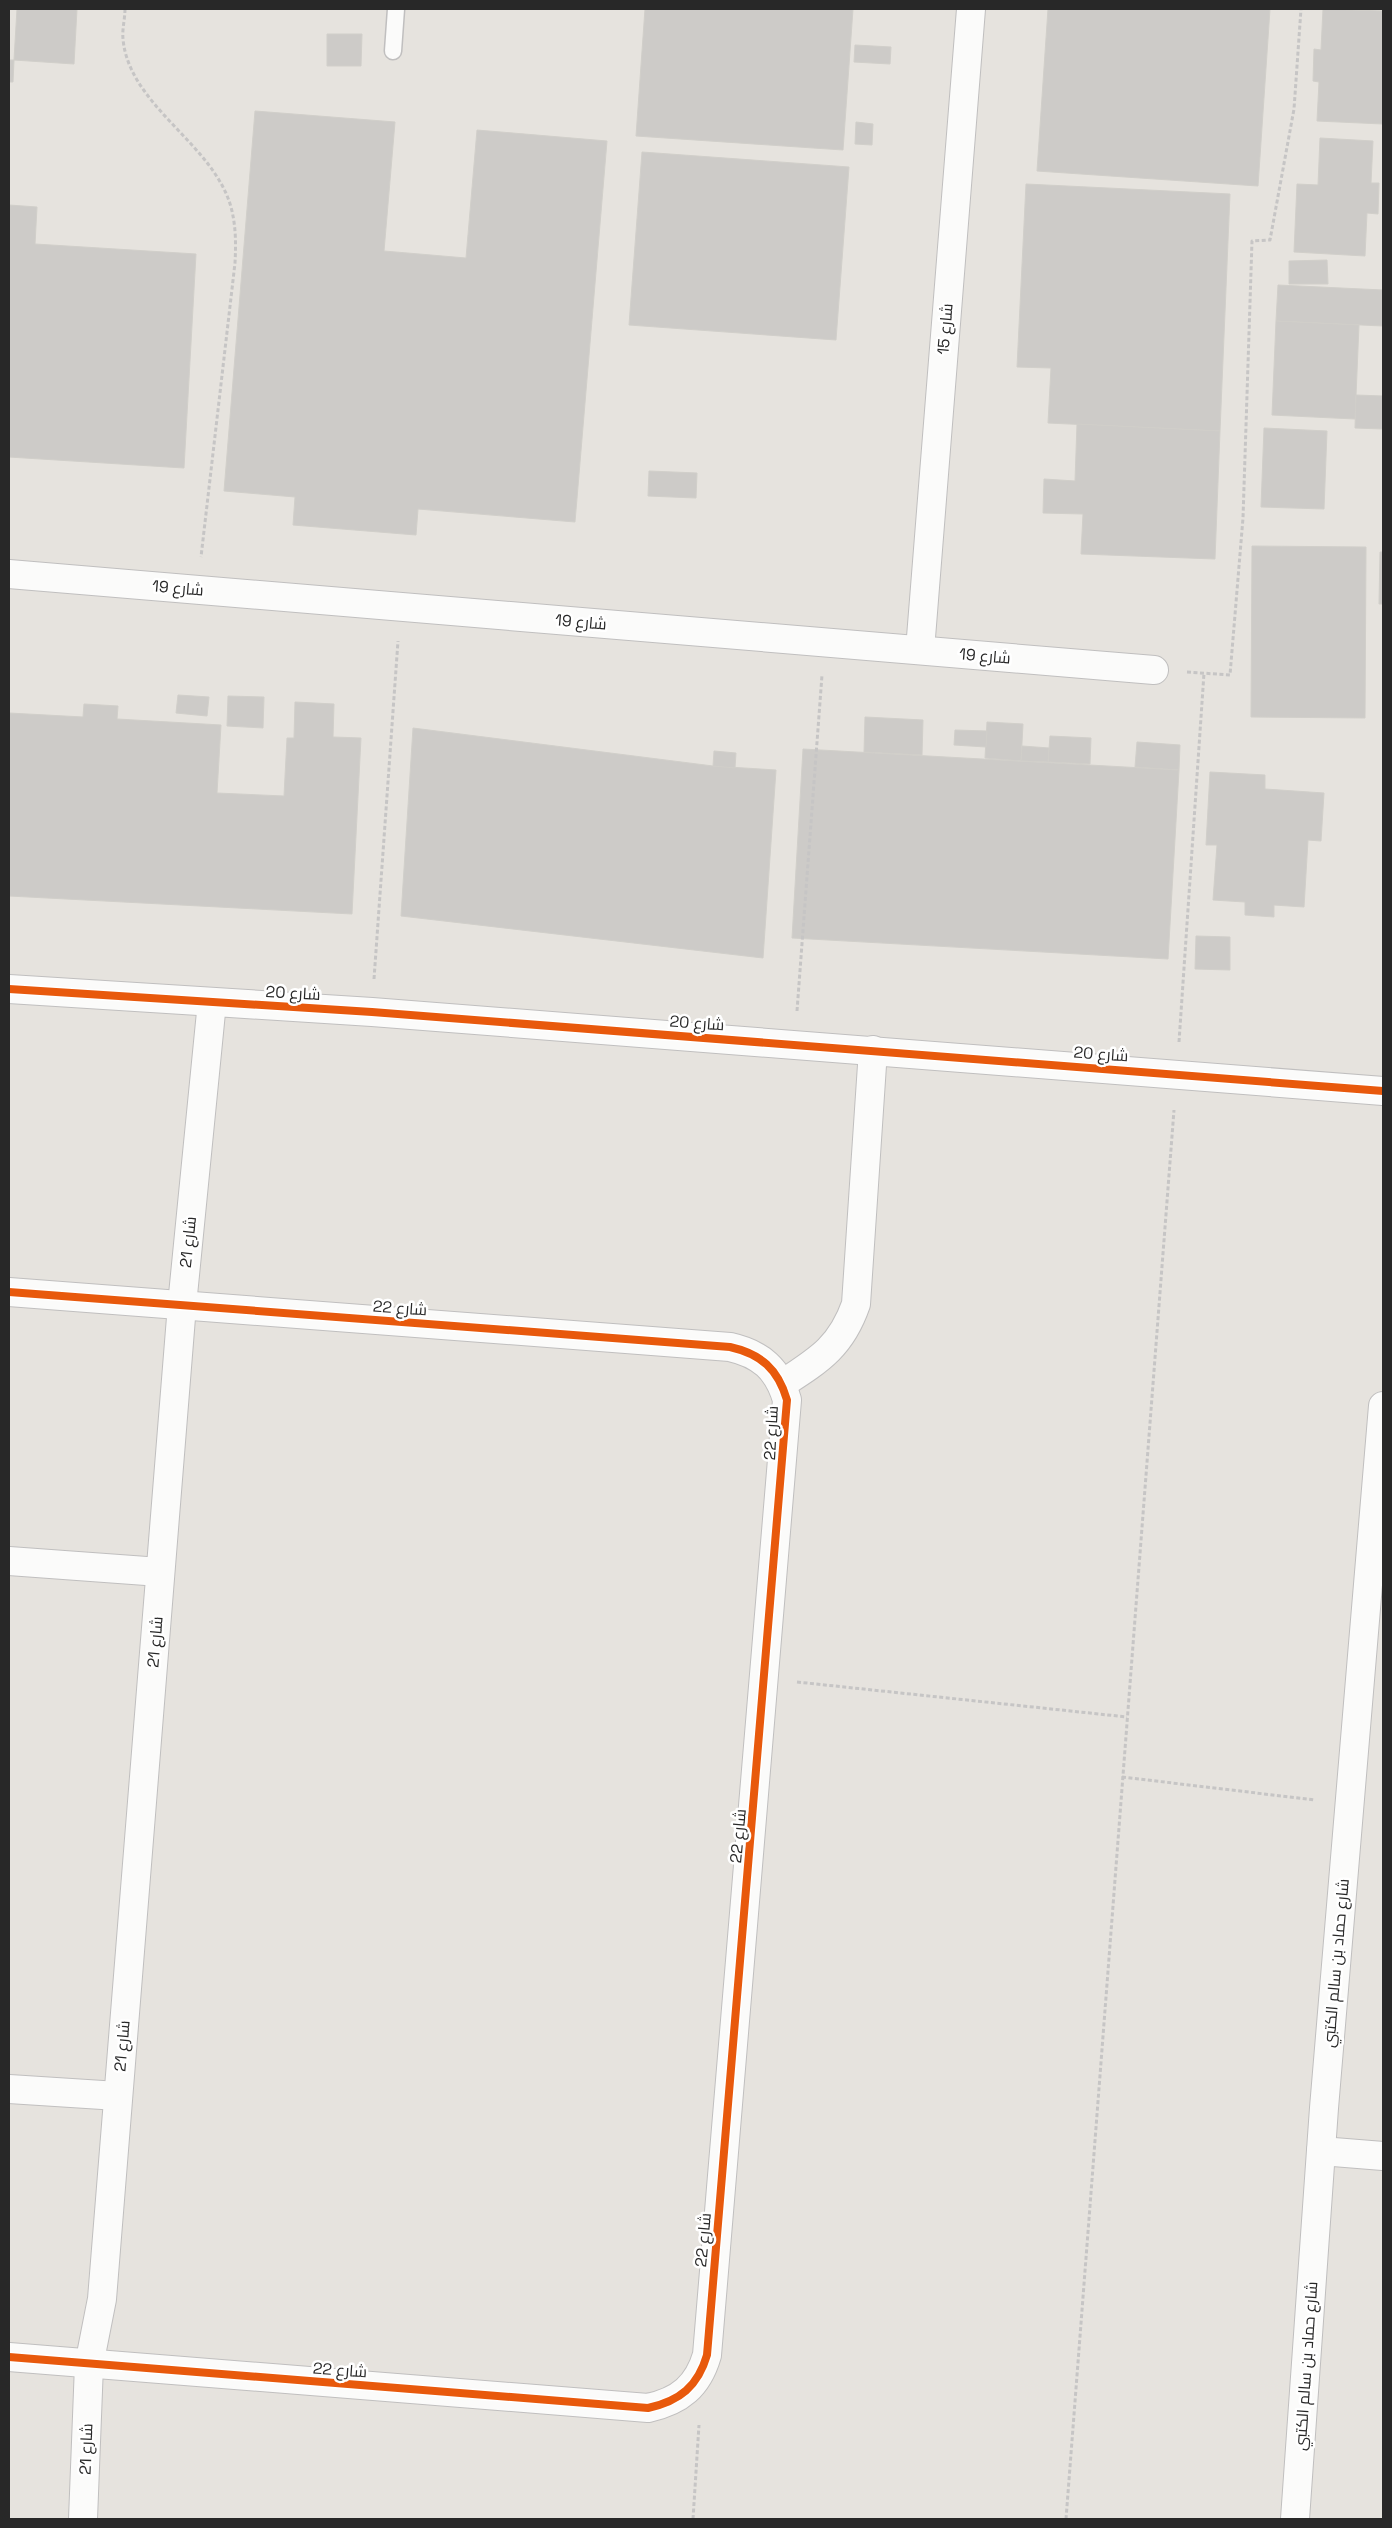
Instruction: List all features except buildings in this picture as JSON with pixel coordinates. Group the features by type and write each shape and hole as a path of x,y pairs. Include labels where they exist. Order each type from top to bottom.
{"street":[{"name":"شارع 15","path":"920,650 971,9"},
{"name":"شارع 19","path":"9,574 1154,670"},
{"name":"شارع 20","path":"9,989 372,1012 1383,1091"},
{"name":"شارع 21","path":"83,2519 89,2364 102,2299 182,1305 212,1002"},
{"path":"782,1384 819,1360 836,1344 849,1326 856,1304 872,1050"},
{"name":"شارع 22","path":"9,1292 730,1347 746,1351 761,1359 773,1370 782,1384 787,1400 708,2355 703,2371 693,2385 681,2396 665,2404 648,2408 9,2357"},
{"name":"شارع حماد بن سالم الكتبي","path":"1295,2519 1321,2151 1383,1406"},
{"path":"9,1561 160,1572"},
{"path":"9,2090 118,2096"},
{"path":"1321,2151 1383,2156"}],"lane":[{"path":"393,51 396,9"}],"path":[{"path":"125,9 123,39 129,64 140,86 219,179 231,206 236,234 235,263 197,590"},
{"path":"1154,670 1230,675 1243,518 1252,240 1270,240 1294,109 1301,9"},
{"path":"372,1012 400,606"},
{"path":"794,1044 825,642"},
{"path":"1066,2519 1176,1074 1204,673"},
{"path":"765,1679 1127,1717"},
{"path":"1122,1777 1350,1804"},
{"path":"693,2519 703,2371"}],"cycle path":[{"path":"9,989 372,1012 1383,1091"},
{"path":"9,1292 730,1347 751,1354 767,1365 779,1380 787,1400 707,2355 693,2384 669,2401 648,2408 9,2357"}]}
